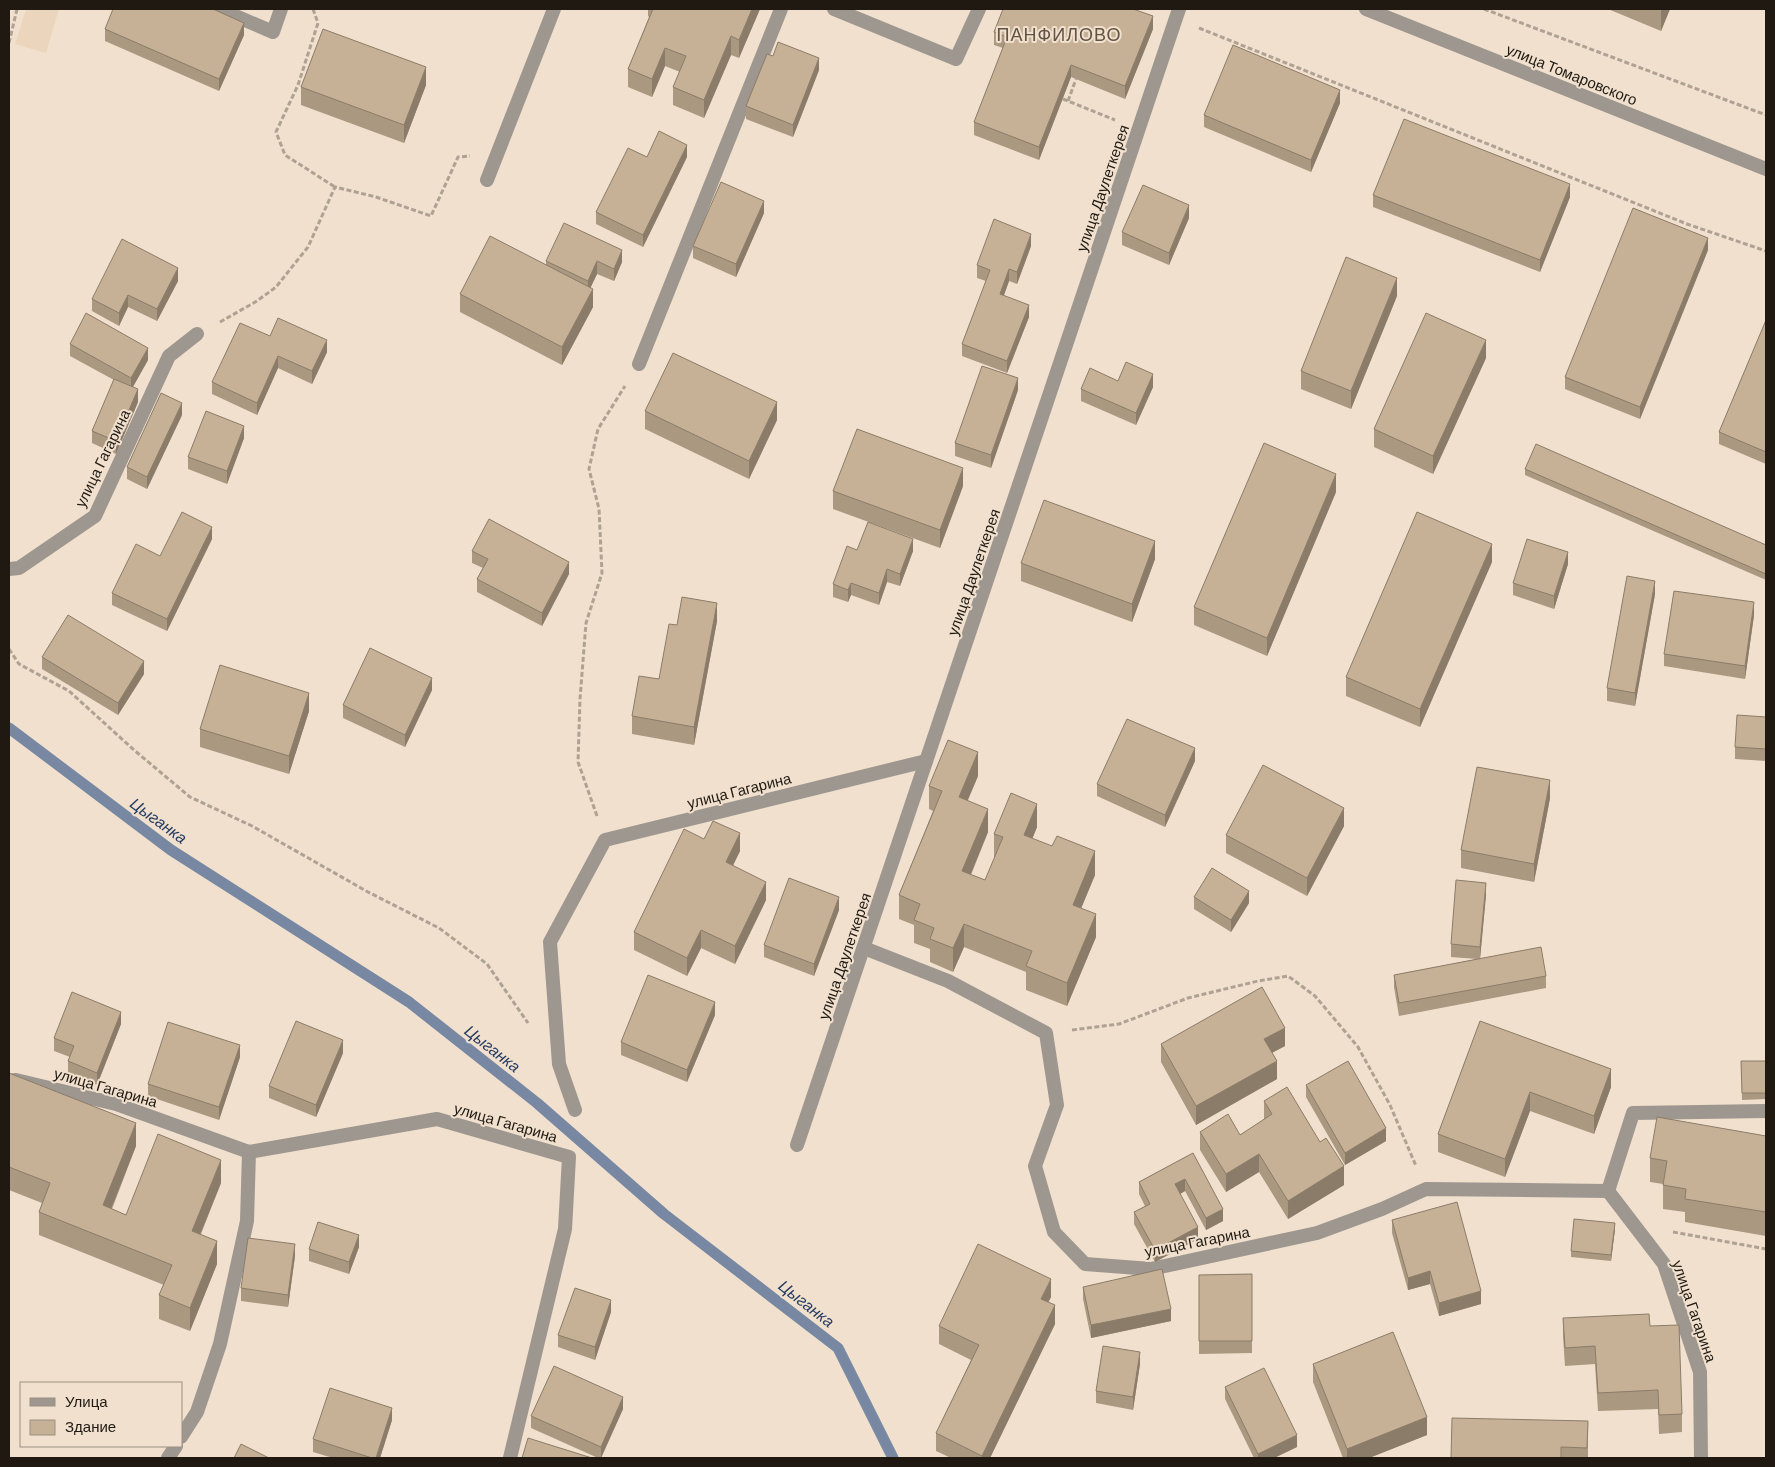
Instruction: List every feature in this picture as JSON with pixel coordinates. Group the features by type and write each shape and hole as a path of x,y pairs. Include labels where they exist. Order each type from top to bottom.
{"street":[{"path":"219,9 273,32 281,9"},
{"path":"487,180 554,9"},
{"path":"639,364 781,9"},
{"path":"834,9 956,59 979,9"},
{"name":"улица Томаровского","path":"1366,9 1766,169"},
{"name":"улица Даулеткерея","path":"797,1145 1178,14"},
{"name":"улица Гагарина","path":"9,569 19,568 95,516 169,356 197,334"},
{"name":"улица Гагарина","path":"605,840 926,761"},
{"path":"575,1110 559,1064 550,942 605,840"},
{"path":"864,948 948,982 1046,1033"},
{"name":"улица Гагарина","path":"1046,1033 1057,1104 1036,1166 1054,1232 1085,1264 1151,1269 1317,1233 1426,1189 1608,1192 1664,1264 1700,1372 1701,1458"},
{"name":"улица Гагарина","path":"9,1081 16,1080 116,1104 249,1152 437,1119 569,1157 564,1229 510,1458"},
{"path":"1608,1192 1633,1113 1766,1111"},
{"path":"182,1435 197,1412 220,1344 247,1221 249,1152"},
{"path":"168,1458 175,1447"}],"path":[{"path":"9,44 17,9"},
{"path":"313,9 318,22 298,84 276,132 285,155 335,187 376,197 431,216 458,157 497,155"},
{"path":"1484,9 1766,116"},
{"path":"1178,14 1688,224 1766,250"},
{"path":"1068,101 1076,79"},
{"path":"1063,98 1139,130"},
{"path":"197,334 257,301 276,287 308,247 335,187"},
{"path":"605,840 578,762 580,699 586,622 602,574 599,509 589,469 598,430 639,364"},
{"path":"9,649 19,664 69,691 134,750 190,797 252,826 368,892 439,928 487,964 531,1026"},
{"path":"1046,1033 1119,1024 1188,998 1258,981 1288,976 1315,996 1358,1048 1390,1105 1426,1189"},
{"path":"1664,1230 1766,1248"}],"shaded area":[{"path":"24,9 59,9 46,53 15,44 26,10"}],"building":[{"path":"113,9 213,9 244,23 219,79 105,29"},
{"path":"653,9 752,9 739,40 731,36 704,100 673,87 686,56 665,48 652,79 628,69"},
{"path":"1003,9 1133,9 1153,16 1125,86 1071,65 1039,147 974,122 1007,37 994,32"},
{"path":"323,29 426,67 404,125 301,87"},
{"path":"778,42 819,58 793,125 746,106 767,54 773,56"},
{"path":"1233,45 1340,90 1311,160 1204,115"},
{"path":"1404,119 1570,184 1540,260 1373,195"},
{"path":"659,131 687,145 643,235 596,212 628,148 647,157"},
{"path":"721,182 764,201 736,264 693,246"},
{"path":"1143,185 1189,205 1169,253 1122,232"},
{"path":"1633,208 1708,238 1640,407 1565,377"},
{"path":"994,219 1031,234 1017,272 1009,269 1000,294 1029,305 1007,361 962,344 990,270 977,265"},
{"path":"564,223 622,250 614,269 597,261 588,281 546,261"},
{"path":"490,236 593,289 562,347 460,294"},
{"path":"122,239 178,268 157,309 128,295 119,313 92,299"},
{"path":"1346,257 1397,278 1351,391 1301,371"},
{"path":"86,313 148,348 131,378 70,344"},
{"path":"1426,313 1486,340 1433,456 1374,429"},
{"path":"278,318 327,340 312,371 278,356 257,403 212,382 240,323 270,336"},
{"path":"1766,320 1766,452 1719,432"},
{"path":"673,353 777,402 749,461 645,411"},
{"path":"1126,362 1153,374 1136,413 1081,389 1090,368 1118,381"},
{"path":"982,366 1018,378 991,455 955,443"},
{"path":"114,379 138,389 116,441 92,431"},
{"path":"161,393 182,403 147,477 127,467"},
{"path":"206,411 244,426 227,471 188,457"},
{"path":"857,429 963,468 940,530 833,491"},
{"path":"1264,443 1336,474 1267,638 1194,607"},
{"path":"1536,444 1766,545 1766,574 1525,469"},
{"path":"1044,500 1155,541 1132,604 1021,563"},
{"path":"182,512 212,527 167,619 112,593 136,544 160,556"},
{"path":"1417,512 1492,544 1420,709 1346,677"},
{"path":"489,519 569,562 542,613 477,579 488,559 472,551"},
{"path":"868,522 913,539 900,574 887,569 879,593 851,583 848,590 833,584 847,546 857,550"},
{"path":"1527,539 1568,552 1554,596 1513,583"},
{"path":"1627,576 1655,581 1635,693 1607,688"},
{"path":"1674,591 1754,602 1745,666 1664,654"},
{"path":"682,597 717,603 694,727 632,716 639,676 659,679 669,624 677,625"},
{"path":"68,615 144,661 118,703 42,657"},
{"path":"370,648 432,678 405,735 343,705"},
{"path":"220,665 309,693 289,756 200,729"},
{"path":"1737,715 1766,717 1766,749 1735,747"},
{"path":"1127,719 1195,748 1165,815 1097,784"},
{"path":"948,740 978,752 959,797 988,809 962,871 985,880 1003,837 994,834 1011,793 1037,804 1024,835 1052,846 1057,836 1095,851 1073,905 1096,914 1067,983 1026,966 1032,951 964,924 953,948 930,939 934,928 914,920 920,904 899,895 942,791 929,786"},
{"path":"1263,765 1344,808 1307,878 1226,835"},
{"path":"1477,767 1550,780 1534,864 1461,850"},
{"path":"713,821 740,833 726,862 766,882 735,946 701,930 687,958 634,932 684,829 704,839"},
{"path":"1212,868 1249,891 1231,920 1194,897"},
{"path":"789,878 839,897 814,964 764,945"},
{"path":"1456,880 1486,883 1480,947 1451,944"},
{"path":"1541,947 1546,976 1399,1003 1394,975"},
{"path":"648,975 715,1002 687,1070 621,1042"},
{"path":"1262,987 1285,1028 1264,1039 1277,1061 1196,1106 1161,1044"},
{"path":"72,992 121,1012 97,1073 68,1061 74,1046 54,1038"},
{"path":"296,1021 343,1040 316,1105 269,1086"},
{"path":"1480,1021 1611,1069 1594,1116 1530,1092 1505,1159 1438,1134"},
{"path":"168,1022 240,1045 219,1107 148,1084"},
{"path":"1348,1061 1386,1128 1345,1153 1306,1085"},
{"path":"1741,1061 1766,1061 1766,1093 1742,1093"},
{"path":"9,1073 136,1123 103,1205 126,1215 158,1134 221,1160 192,1231 217,1241 190,1308 159,1295 172,1265 39,1212 50,1183 9,1167"},
{"path":"1287,1087 1320,1142 1326,1138 1344,1166 1288,1201 1259,1154 1226,1174 1200,1132 1228,1114 1240,1135 1272,1114 1264,1101"},
{"path":"1657,1117 1766,1136 1766,1212 1685,1199 1686,1189 1663,1185 1667,1161 1650,1158"},
{"path":"1193,1153 1223,1209 1206,1218 1185,1179 1175,1184 1198,1227 1155,1250 1134,1212 1150,1204 1139,1182"},
{"path":"1457,1202 1481,1291 1439,1303 1430,1271 1408,1278 1392,1220"},
{"path":"1574,1219 1615,1223 1611,1255 1571,1251"},
{"path":"318,1222 359,1235 349,1262 309,1249"},
{"path":"248,1238 295,1244 288,1295 241,1288"},
{"path":"978,1244 1051,1279 1041,1299 1055,1305 982,1456 936,1433 979,1345 939,1326"},
{"path":"1162,1269 1171,1309 1091,1325 1083,1287"},
{"path":"1252,1274 1252,1341 1199,1341 1199,1275"},
{"path":"575,1288 611,1300 595,1347 558,1335"},
{"path":"1649,1314 1650,1326 1679,1325 1682,1414 1659,1415 1658,1390 1598,1393 1595,1346 1565,1348 1563,1318"},
{"path":"1393,1332 1427,1417 1347,1449 1313,1364"},
{"path":"1103,1346 1140,1352 1133,1397 1096,1391"},
{"path":"554,1366 623,1397 601,1447 531,1416"},
{"path":"1264,1368 1297,1435 1258,1454 1225,1387"},
{"path":"330,1388 392,1408 376,1458 313,1439"},
{"path":"1452,1418 1588,1421 1587,1448 1561,1447 1561,1458 1451,1458"},
{"path":"528,1438 592,1458 522,1458"},
{"path":"241,1444 269,1458 234,1458"}],"waterway":[{"name":"Цыганка","path":"9,728 171,850 409,1002 537,1103 664,1214 838,1348 893,1458"}],"district":[{"name":"ПАНФИЛОВО","path":"1059,34"}]}
